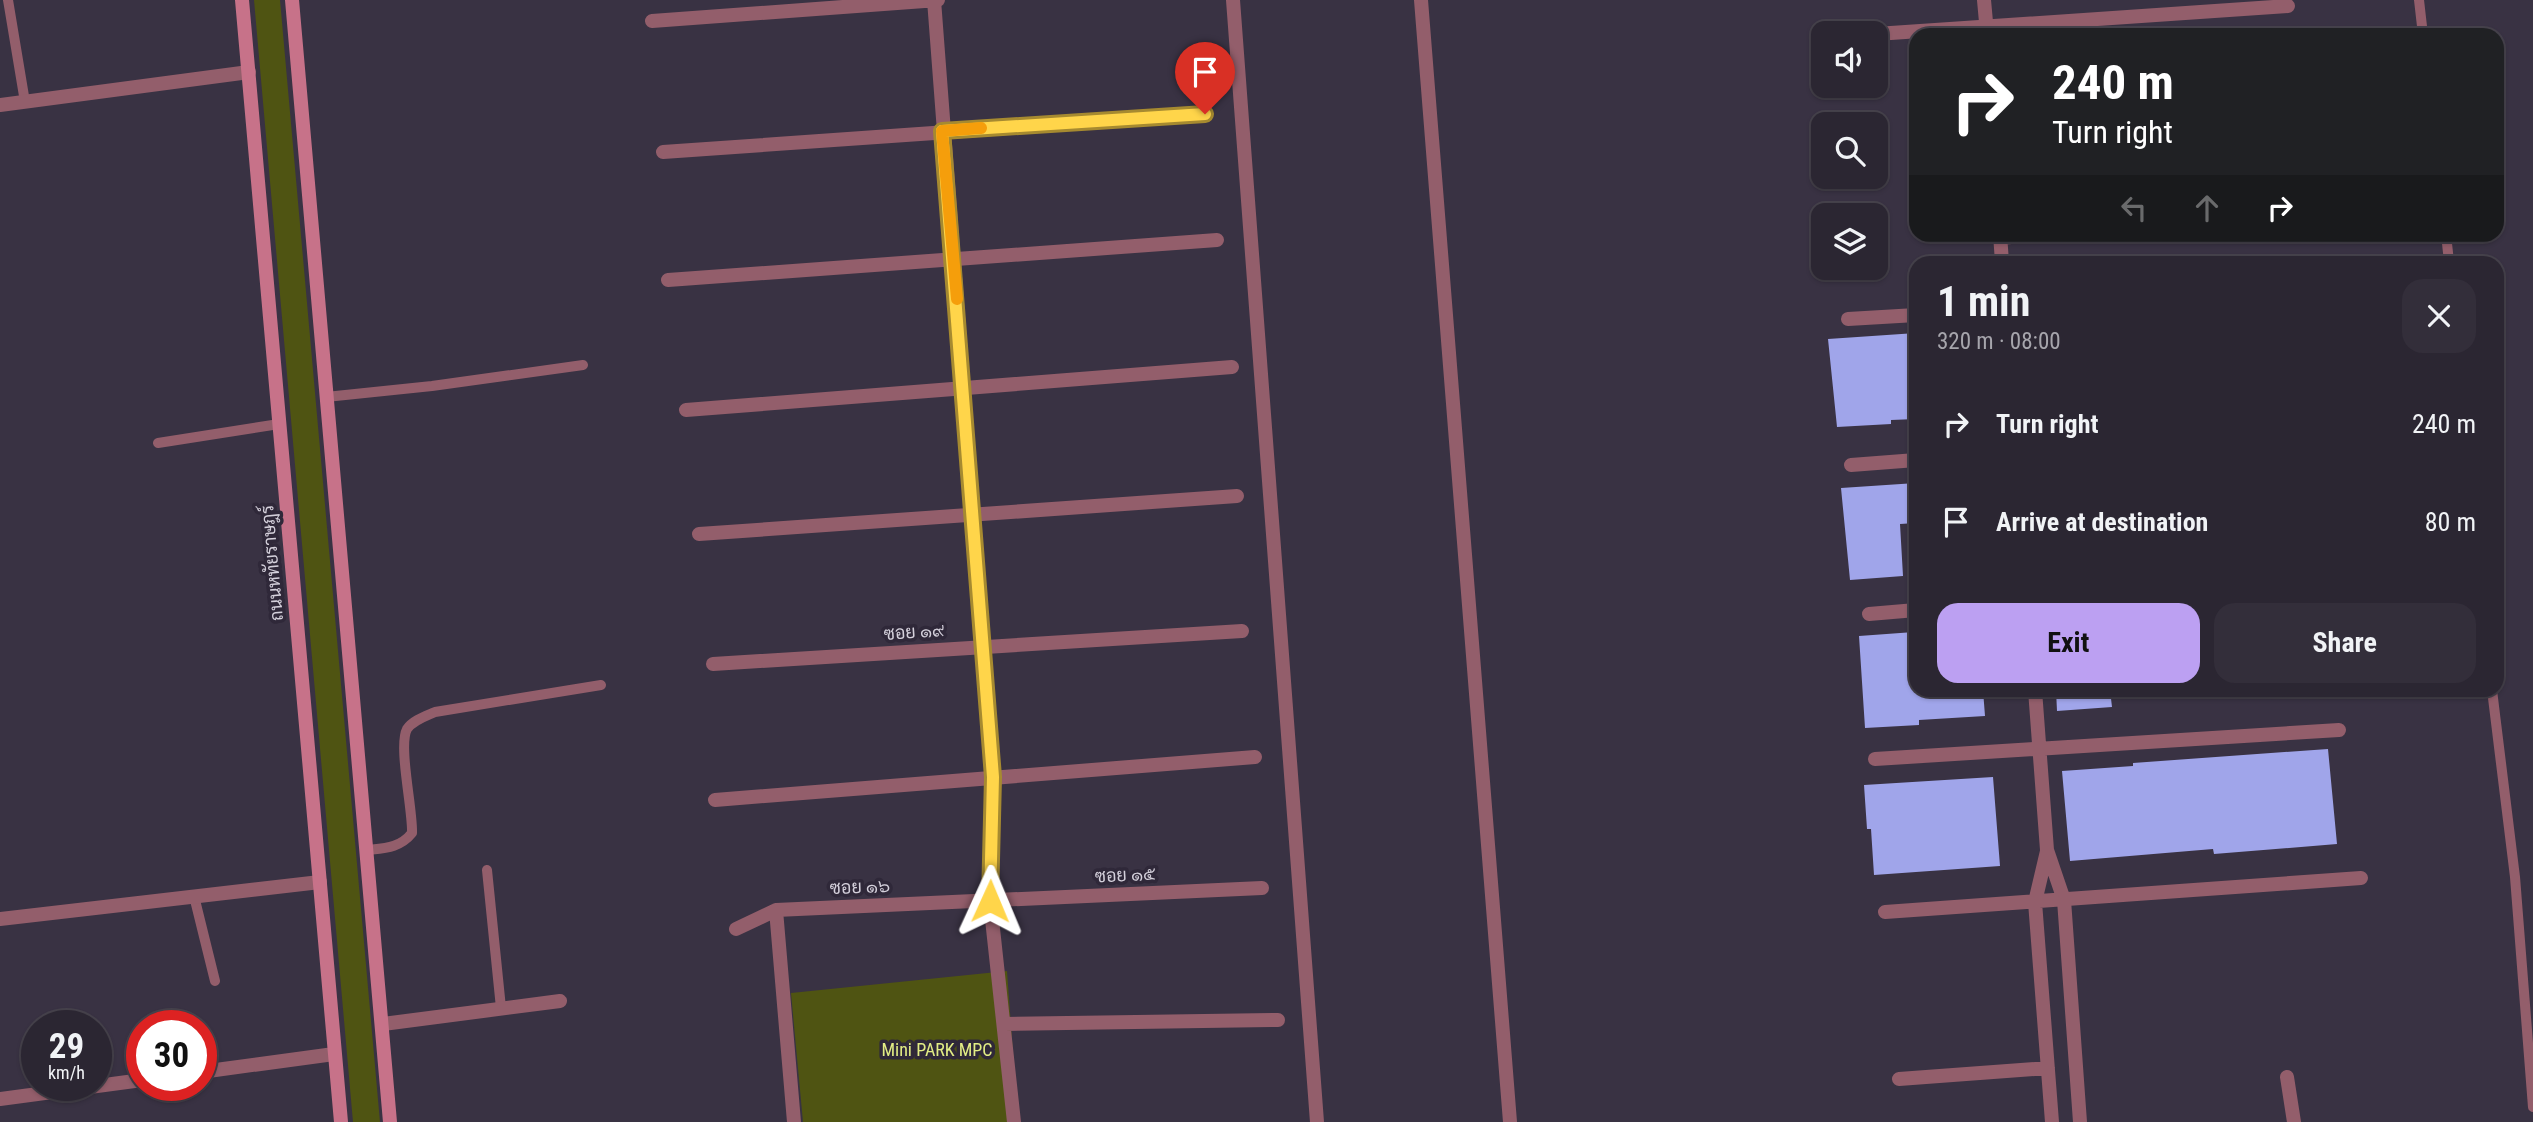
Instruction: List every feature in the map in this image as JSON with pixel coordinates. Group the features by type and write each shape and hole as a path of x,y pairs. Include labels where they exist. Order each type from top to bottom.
{"main road":[{"name":"ถนนหทัยราษฎร์","path":"242,0 341,1122"},
{"path":"292,0 390,1122"}],"street":[{"path":"652,21 935,0 942,131 993,777 990,901 1014,1122"},
{"path":"1233,0 1317,1122"},
{"path":"1421,0 1510,1122"},
{"path":"1984,0 1987,28"},
{"path":"2023,28 2288,6"},
{"path":"1888,34 1909,33"},
{"path":"0,105 249,72"},
{"path":"663,152 1205,114"},
{"path":"668,280 1217,240"},
{"path":"1848,319 1909,315"},
{"path":"686,410 1232,368"},
{"path":"1851,465 1909,461"},
{"path":"699,534 1237,496"},
{"path":"1869,614 1909,611"},
{"name":"ซอย ๑๙","path":"713,664 1242,632"},
{"path":"2035,697 2047,850 2064,900 2080,1122"},
{"path":"1875,759 2339,730"},
{"path":"715,800 1255,757"},
{"path":"2047,850 2035,902 2052,1122"},
{"path":"1885,912 2361,878"},
{"path":"0,919 320,882"},
{"name":"ซอย ๑๕","path":"990,901 1262,888"},
{"name":"ซอย ๑๖","path":"736,929 776,910 990,901"},
{"path":"776,910 794,1122"},
{"path":"383,1024 560,1001"},
{"path":"1004,1024 1278,1020"},
{"path":"217,1070 334,1054"},
{"path":"1899,1079 2048,1068"},
{"path":"2287,1077 2294,1122"},
{"path":"0,1099 126,1082"}],"lane":[{"path":"8,0 24,102"},
{"path":"2419,0 2422,28"},
{"path":"326,397 432,386 583,365"},
{"path":"158,443 279,424"},
{"path":"367,850 393,847 412,833 404,744 407,729 418,719 435,712 601,685"},
{"path":"2493,697 2515,877 2533,1107"},
{"path":"486,870 501,1008"},
{"path":"194,896 215,981"}],"green space":[{"path":"254,0 280,0 380,1122 353,1122"},
{"name":"Mini PARK MPC","path":"1007,971 1018,1122 803,1122 791,993"}],"building":[{"path":"1909,333 1909,419 1891,420 1891,424 1837,427 1828,339"},
{"path":"1909,483 1909,523 1900,524 1903,576 1850,580 1841,488"},
{"path":"1909,632 1909,697 1984,697 1985,716 1919,720 1919,725 1865,728 1859,636"},
{"path":"2056,697 2111,697 2112,707 2057,711"},
{"path":"2328,749 2337,844 2214,854 2213,849 2070,861 2062,771 2133,766 2133,763"},
{"path":"1993,777 2000,866 1874,875 1864,785"}],"slow traffic":[{"path":"957,299 942,131 981,128"}],"route":[{"path":"990,901 993,777 942,131 1205,114"}]}
